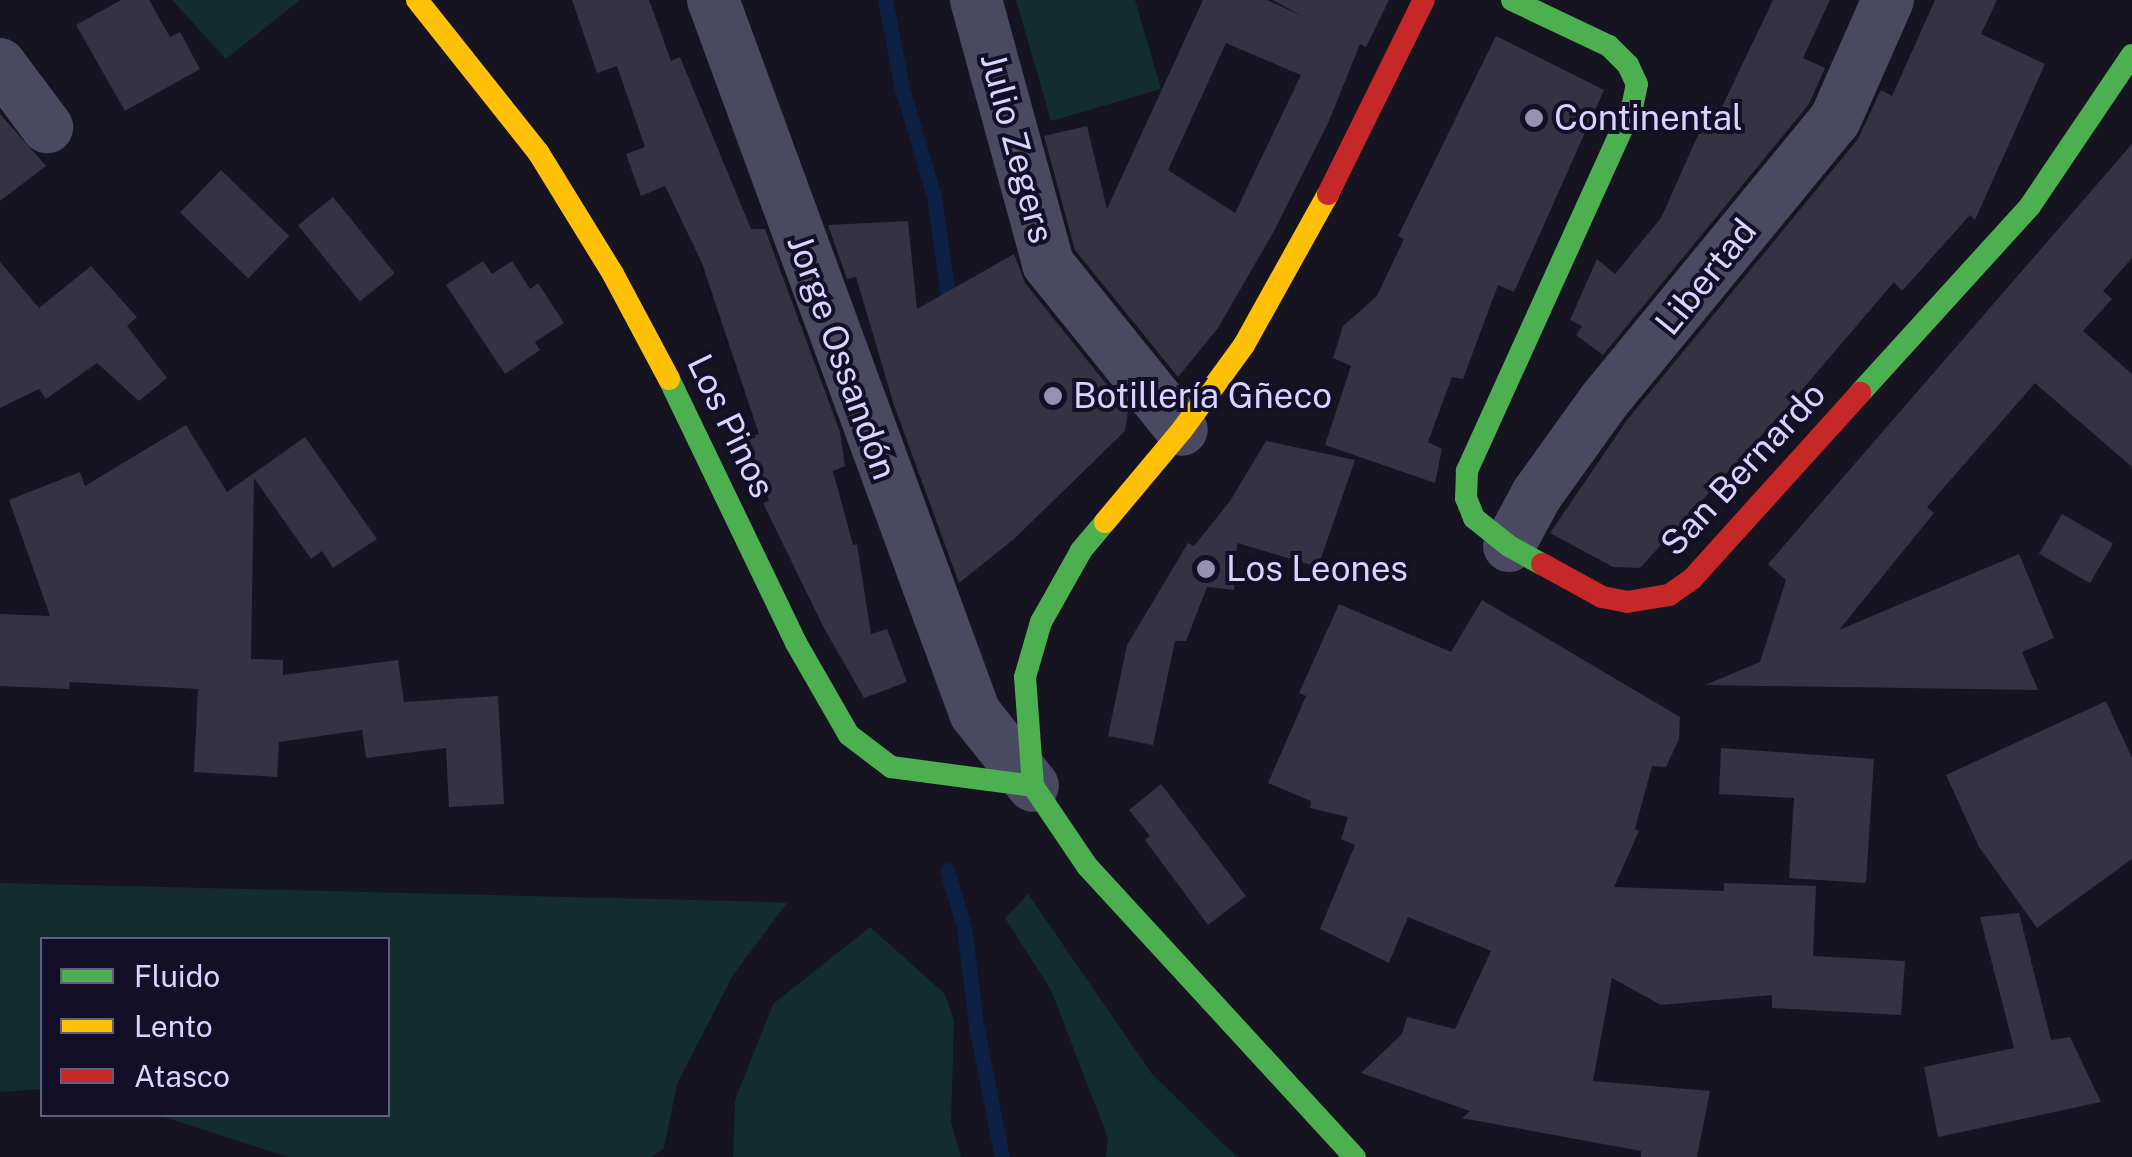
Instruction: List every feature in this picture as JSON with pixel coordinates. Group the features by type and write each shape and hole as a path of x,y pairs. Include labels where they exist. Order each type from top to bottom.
{"street":[{"name":"Los Pinos","path":"417,0 538,152 613,274 664,368 796,644 849,734 891,766 1033,786"},
{"name":"Jorge Ossandón","path":"713,0 974,713 1033,786"},
{"name":"Julio Zegers","path":"976,0 1048,264 1182,430"},
{"path":"974,713 1042,622 1081,551 1182,430 1244,345 1302,246 1424,0"},
{"name":"San Bernardo","path":"1512,0 1610,46 1628,65 1636,84 1632,108 1467,471 1466,498 1474,518 1509,546 1589,591 1627,602 1669,595 1692,579 2030,206 2132,56"},
{"name":"Libertad","path":"1509,546 1538,494 1603,402 1835,120 1888,0"},
{"path":"0,64 48,128"},
{"path":"1042,622 1026,677 1033,786 1086,866 1355,1157"}],"green space":[{"path":"172,0 300,0 226,59"},
{"path":"1016,0 1135,0 1161,89 1051,121"},
{"path":"0,883 787,903 733,975 677,1084 664,1148 652,1157 288,1157 164,1117 390,1117 390,937 40,937 40,1089 0,1092"},
{"path":"1028,894 1152,1074 1237,1157 1106,1157 1108,1138 1051,990 1005,918"},
{"path":"870,927 945,994 954,1020 951,1122 961,1157 733,1157 735,1100 773,1004"}],"building":[{"path":"121,0 149,0 170,37 180,32 200,69 125,111 76,25"},
{"path":"572,0 649,0 671,61 680,57 751,229 765,229 840,432 845,466 833,471 853,545 857,544 871,634 887,629 907,682 864,698 824,628 763,503 769,501 747,438 759,434 702,263 665,186 641,196 626,154 645,147 617,66 597,73"},
{"path":"1203,0 1267,0 1302,16 1273,0 1389,0 1366,47 1360,44 1329,121 1274,231 1218,328 1178,377 1075,250 1044,136 1087,126 1107,209","holes":["1226,43 1301,75 1235,213 1168,170"]},
{"path":"1773,0 1830,0 1803,58 1825,68 1809,104 1603,355 1576,335 1582,326 1570,320 1597,259 1615,274 1661,218 1711,106 1721,109"},
{"path":"1935,0 1997,0 1981,34 2045,64 1975,220 1970,215 1902,291 1894,282 1783,412 1640,568 1613,567 1550,533 1627,420 1858,139 1881,90 1892,96"},
{"path":"1496,36 1604,90 1514,292 1498,285 1463,379 1452,377 1428,442 1442,449 1435,483 1325,445 1351,366 1333,358 1343,326 1377,296 1404,239 1398,236"},
{"path":"0,114 46,166 0,201"},
{"path":"2132,144 2132,258 2103,291 2112,299 2083,331 2132,374 2132,467 2035,383 1927,507 1934,513 1839,630 2019,554 2054,638 2022,652 2038,690 1705,685 1760,662 1786,580 1768,564"},
{"path":"221,170 289,236 248,278 180,212"},
{"path":"333,197 395,273 360,301 298,225"},
{"path":"908,221 917,309 1014,254 1025,283 1128,411 1125,431 1014,539 959,583 894,405 856,277 847,279 828,225"},
{"path":"483,261 492,274 512,261 530,289 538,283 564,323 535,342 540,350 505,374 446,285"},
{"path":"0,262 39,308 91,266 137,317 127,326 167,378 139,401 97,363 46,399 39,389 0,408"},
{"path":"186,425 227,492 305,437 377,539 333,568 322,551 311,559 254,478 251,659 283,660 283,675 398,660 404,702 498,696 504,804 449,807 446,748 366,758 362,730 279,742 277,777 194,772 198,689 70,682 69,689 0,686 0,614 50,616 9,500 80,472 85,486"},
{"path":"1266,441 1355,460 1318,567 1237,543 1234,590 1207,587 1186,641 1175,641 1153,745 1108,736 1127,645 1188,543 1194,546 1230,501"},
{"path":"2062,514 2113,544 2090,583 2039,554"},
{"path":"1482,600 1680,717 1679,739 1666,767 1652,766 1635,829 1639,831 1614,887 1724,891 1724,883 1816,886 1813,956 1905,961 1901,1015 1772,1008 1772,995 1661,1005 1612,978 1593,1081 1710,1091 1697,1157 1641,1157 1641,1151 1462,1118 1470,1111 1361,1073 1402,1034 1407,1017 1455,1029 1491,951 1408,917 1389,963 1320,929 1355,845 1341,839 1348,817 1310,808 1311,801 1268,783 1306,696 1299,693 1339,604 1451,652"},
{"path":"2106,701 2132,758 2132,859 2037,928 1979,847 1946,775"},
{"path":"1721,748 1874,759 1866,883 1789,878 1794,798 1719,794"},
{"path":"1161,784 1246,896 1208,925 1145,840 1150,836 1129,810"},
{"path":"2019,913 2051,1040 2070,1037 2101,1102 1938,1137 1924,1067 2014,1048 1980,917"}],"waterway":[{"path":"885,0 902,88 934,197 950,309"},
{"path":"947,870 964,927 976,1025 1002,1157"}],"traffic: fast":[{"path":"1512,0 1609,46 1628,65 1637,84 1632,107 1467,471 1466,498 1474,518 1509,546 1542,564"},
{"path":"1860,393 2030,206 2132,55"},
{"path":"669,379 796,643 849,735 891,767 1033,786"},
{"path":"1105,522 1081,551 1041,622 1025,677 1033,786 1087,866 1355,1157"}],"traffic: slow":[{"path":"417,0 538,152 613,274 669,379"},
{"path":"1105,522 1182,430 1244,345 1328,194"}],"traffic: jam":[{"path":"1328,194 1424,0"},
{"path":"1542,564 1602,597 1627,602 1669,595 1692,579 1860,393"}],"place":[{"name":"Continental","path":"1534,118"},
{"name":"Botillería Gñeco","path":"1053,396"},
{"name":"Los Leones","path":"1206,569"}]}
